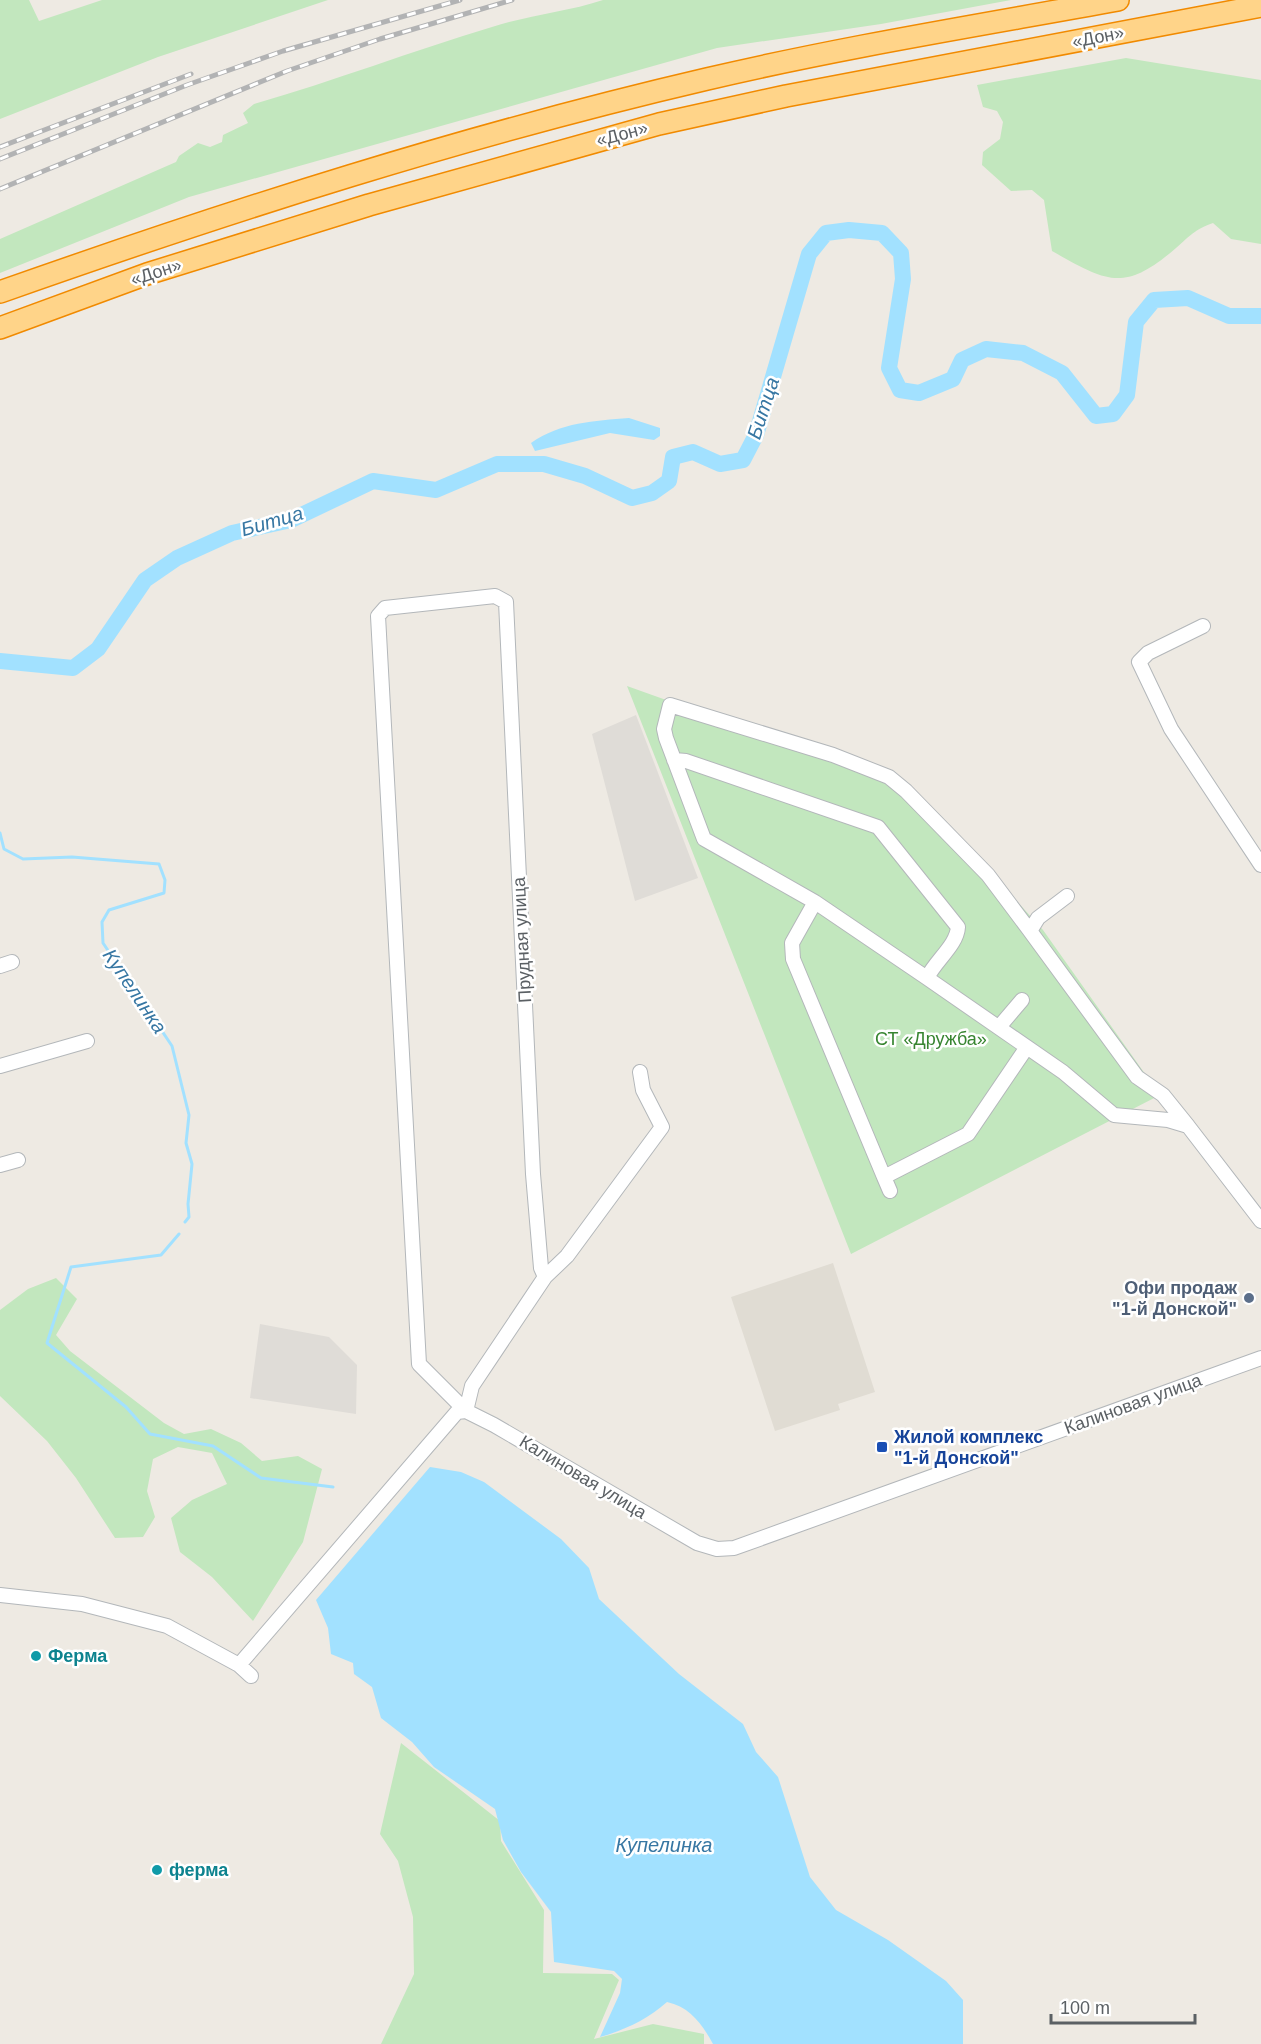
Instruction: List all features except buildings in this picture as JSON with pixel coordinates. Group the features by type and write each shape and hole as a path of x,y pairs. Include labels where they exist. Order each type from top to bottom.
{"highway":[{"name":"«Дон»","path":"0,292 125,247 434,150 592,108 791,60 1118,0"},
{"name":"«Дон»","path":"0,328 147,274 369,206 658,124 786,96 1261,6"}],"street":[{"name":"Калиновая улица","path":"506,602 495,596 385,608 378,616 419,1364 466,1411 697,1543 717,1548 734,1548 1261,1358"},
{"name":"Прудная улица","path":"506,602 532,1174 541,1268 544,1276"},
{"path":"1203,626 1148,653 1139,662 1171,729 1197,772 1261,865"},
{"path":"1188,1126 1168,1120 1114,1115 1063,1072 815,902 704,839 664,729 670,705 743,725 876,770 906,791 1004,893 1014,911 1137,1077 1163,1095 1188,1126 1261,1221"},
{"path":"674,760 686,761 878,827 958,927 958,933 951,945 939,957 927,978"},
{"path":"1030,931 1038,918 1067,896"},
{"path":"815,902 792,943 793,959 890,1191"},
{"path":"999,1027 1022,1000"},
{"path":"0,1066 87,1041"},
{"path":"884,1177 968,1134 1027,1047"},
{"path":"239,1665 451,1416 466,1411 472,1386 526,1308 544,1276 567,1256 662,1127 643,1090 640,1071"},
{"path":"0,1165 18,1160"},
{"path":"0,1595 82,1604 167,1626 239,1665 251,1676"}],"shaded area":[{"path":"636,715 698,878 635,901 592,734"},
{"path":"833,1263 875,1392 838,1404 840,1410 775,1431 731,1297"},
{"path":"260,1324 329,1337 357,1365 356,1414 250,1398"}],"green space":[{"path":"0,0 29,0 39,21 102,0 328,0 158,57 0,119"},
{"path":"603,0 1011,0 881,24 717,48 189,197 0,273 0,239 176,162 179,156 198,143 210,147 222,142 223,135 248,123 243,113 254,104 492,27"},
{"path":"1126,58 1261,80 1261,244 1231,239 1213,223 1193,233 1142,272 1128,277 1102,276 1052,251 1044,200 1032,190 1011,191 982,165 983,152 1000,139 1003,122 997,111 983,107 977,85"},
{"name":"СТ «Дружба»","path":"627,686 887,779 983,864 1043,930 1160,1095 851,1254"},
{"path":"56,1278 77,1299 56,1335 70,1351 164,1423 184,1434 211,1429 241,1443 262,1461 298,1456 322,1469 303,1542 253,1621 212,1577 180,1552 171,1518 192,1500 227,1484 212,1453 178,1447 153,1459 147,1491 155,1517 143,1537 115,1538 76,1478 47,1441 0,1396 0,1310 28,1289"},
{"path":"401,1743 500,1821 501,1841 544,1910 543,1973 612,1974 619,1980 594,2039 653,2024 704,2034 704,2044 381,2044 414,1974 413,1917 398,1861 380,1834"}],"water":[{"path":"629,418 660,428 660,436 654,440 610,433 535,451 531,443 566,427"},
{"name":"Купелинка","path":"430,1467 461,1472 484,1482 561,1539 589,1568 599,1599 679,1674 743,1724 756,1752 778,1777 810,1877 836,1910 888,1940 946,1981 963,2000 963,2044 713,2044 689,2012 667,2002 636,2023 600,2037 620,1993 622,1979 614,1971 554,1962 551,1912 521,1872 503,1840 495,1809 434,1767 412,1742 381,1718 372,1687 354,1674 353,1663 331,1654 328,1628 316,1600"}],"waterway":[{"name":"Битца","path":"0,661 73,668 98,649 145,580 177,558 232,533 291,520 373,481 436,490 497,464 544,464 585,476 632,498 652,493 669,481 673,457 693,452 720,464 743,460 756,435 809,254 826,233 849,230 882,233 901,253 903,279 889,368 900,390 919,393 953,379 962,360 986,349 1023,353 1062,373 1096,416 1113,414 1127,395 1136,322 1154,300 1188,298 1229,316 1261,316"},
{"name":"Купелинка","path":"0,833 4,849 23,859 72,857 159,864 165,880 164,893 109,910 102,922 103,943 172,1046 189,1115 186,1143 192,1164 189,1217 185,1222"},
{"name":"Купелинка","path":"179,1234 161,1255 71,1267 47,1343 126,1407 150,1434 213,1446 261,1478 333,1487"}],"railway":[{"path":"0,159 187,85 283,51 460,0"},
{"path":"0,189 287,71 380,39 512,0"},
{"path":"0,147 191,74"}],"place":[{"name":"Офи продаж \"1-й Донской\"","path":"1249,1298"},
{"name":"Жилой комплекс \"1-й Донской\"","path":"882,1447"},
{"name":"Ферма","path":"36,1656"},
{"name":"ферма","path":"157,1870"}]}
